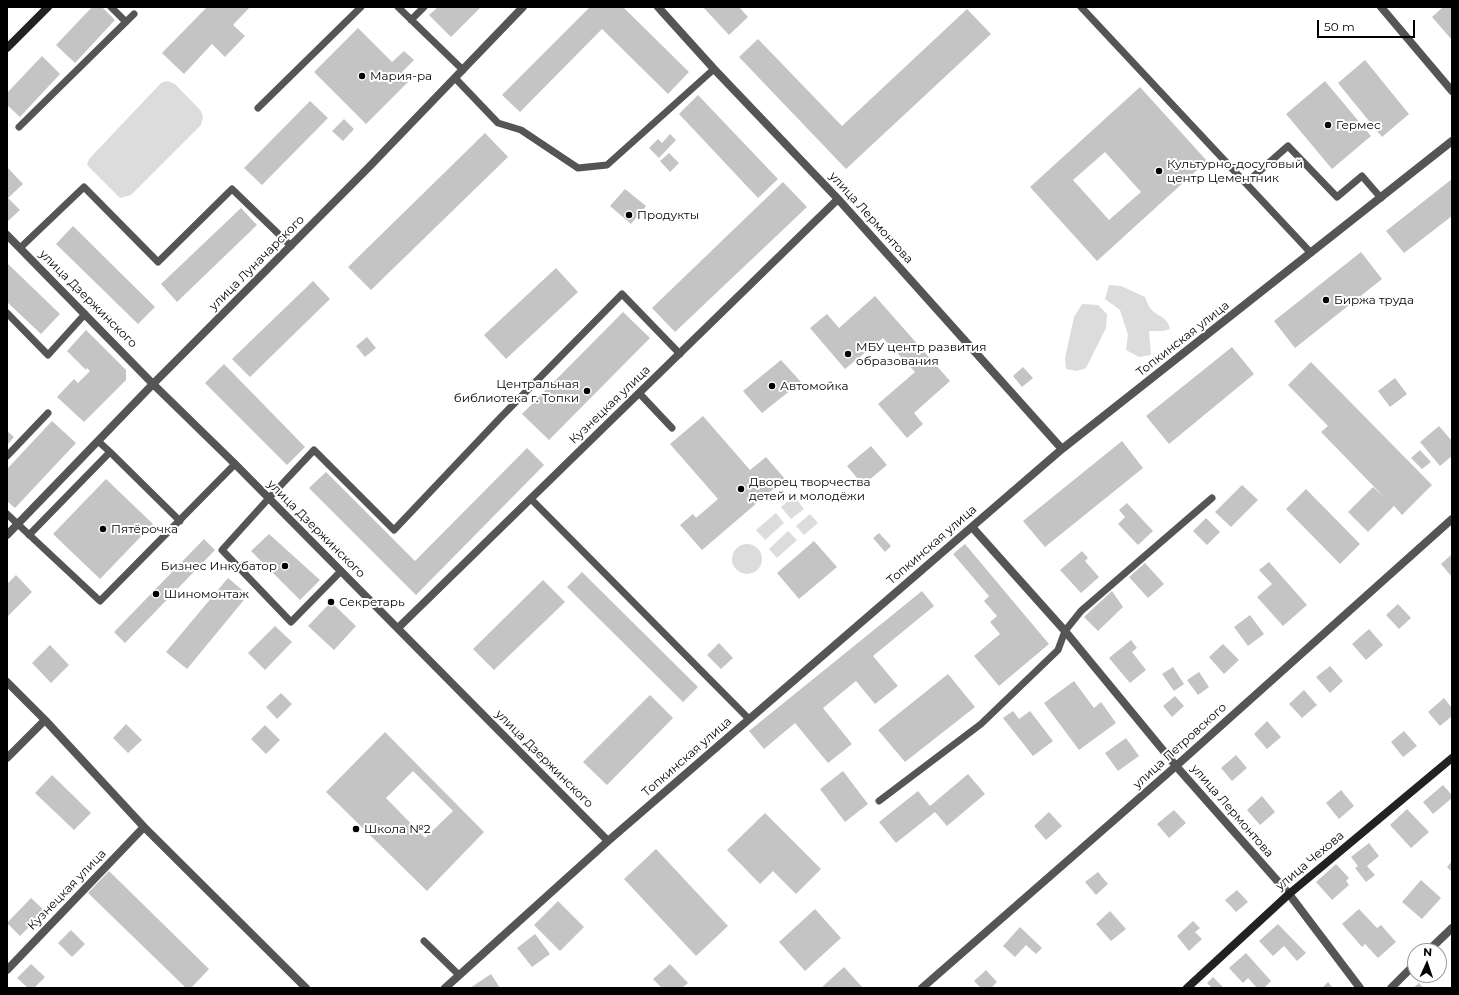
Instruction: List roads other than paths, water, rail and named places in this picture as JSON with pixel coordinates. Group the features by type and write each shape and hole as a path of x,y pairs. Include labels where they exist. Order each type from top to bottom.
{"street":[{"path":"7,48 48,7"},
{"name":"улица Луначарского","path":"7,535 153,384 368,168 523,7"},
{"name":"улица Лермонтова","path":"658,7 714,69 838,199 1062,450"},
{"path":"1381,7 1452,91"},
{"name":"Топкинская улица","path":"445,988 608,841 1062,450 1452,141"},
{"name":"Кузнецкая улица","path":"398,628 838,199"},
{"name":"улица Дзержинского","path":"7,235 153,384 235,464 608,841"},
{"name":"улица Петровского","path":"922,988 1176,766 1452,519"},
{"name":"улица Лермонтова","path":"972,527 1065,631 1176,766 1289,894 1360,988"},
{"path":"7,682 45,720 144,827 306,988"},
{"path":"7,758 45,720"},
{"name":"улица Чехова","path":"1187,988 1289,894 1452,758"},
{"name":"Кузнецкая улица","path":"7,970 144,827"},
{"path":"1436,943 1452,928"},
{"path":"1391,988 1407,972"}],"lane":[{"path":"111,7 126,22"},
{"path":"258,108 361,7"},
{"path":"398,7 462,70"},
{"path":"411,20 424,7"},
{"path":"1081,7 1311,253"},
{"path":"19,127 134,14"},
{"path":"455,78 498,124 521,130 578,168 607,165 714,69"},
{"path":"1246,183 1288,146 1337,197 1362,176 1381,198"},
{"path":"20,248 84,187 158,262 232,189 291,246"},
{"path":"341,571 291,622 222,550 268,498 314,450 394,530 501,417 622,294 680,354"},
{"path":"7,313 48,355 85,314"},
{"path":"639,393 672,428"},
{"path":"7,456 48,413"},
{"path":"98,441 180,520"},
{"path":"29,535 110,452"},
{"path":"7,514 17,525 100,601 235,464"},
{"path":"879,801 981,724 1058,650 1065,631 1081,611 1212,498"},
{"path":"531,499 749,719"},
{"path":"424,941 459,975"}],"place":[{"name":"Мария-ра","path":"362,76"},
{"name":"Гермес","path":"1328,125"},
{"name":"Культурно-досуговый центр Цементник","path":"1159,171"},
{"name":"Продукты","path":"629,215"},
{"name":"Биржа труда","path":"1326,300"},
{"name":"МБУ центр развития образования","path":"848,354"},
{"name":"Автомойка","path":"772,386"},
{"name":"Центральная библиотека г. Топки","path":"587,391"},
{"name":"Дворец творчества детей и молодёжи","path":"741,489"},
{"name":"Пятёрочка","path":"103,529"},
{"name":"Бизнес Инкубатор","path":"285,566"},
{"name":"Шиномонтаж","path":"156,594"},
{"name":"Секретарь","path":"331,602"},
{"name":"Школа №2","path":"356,829"}]}
